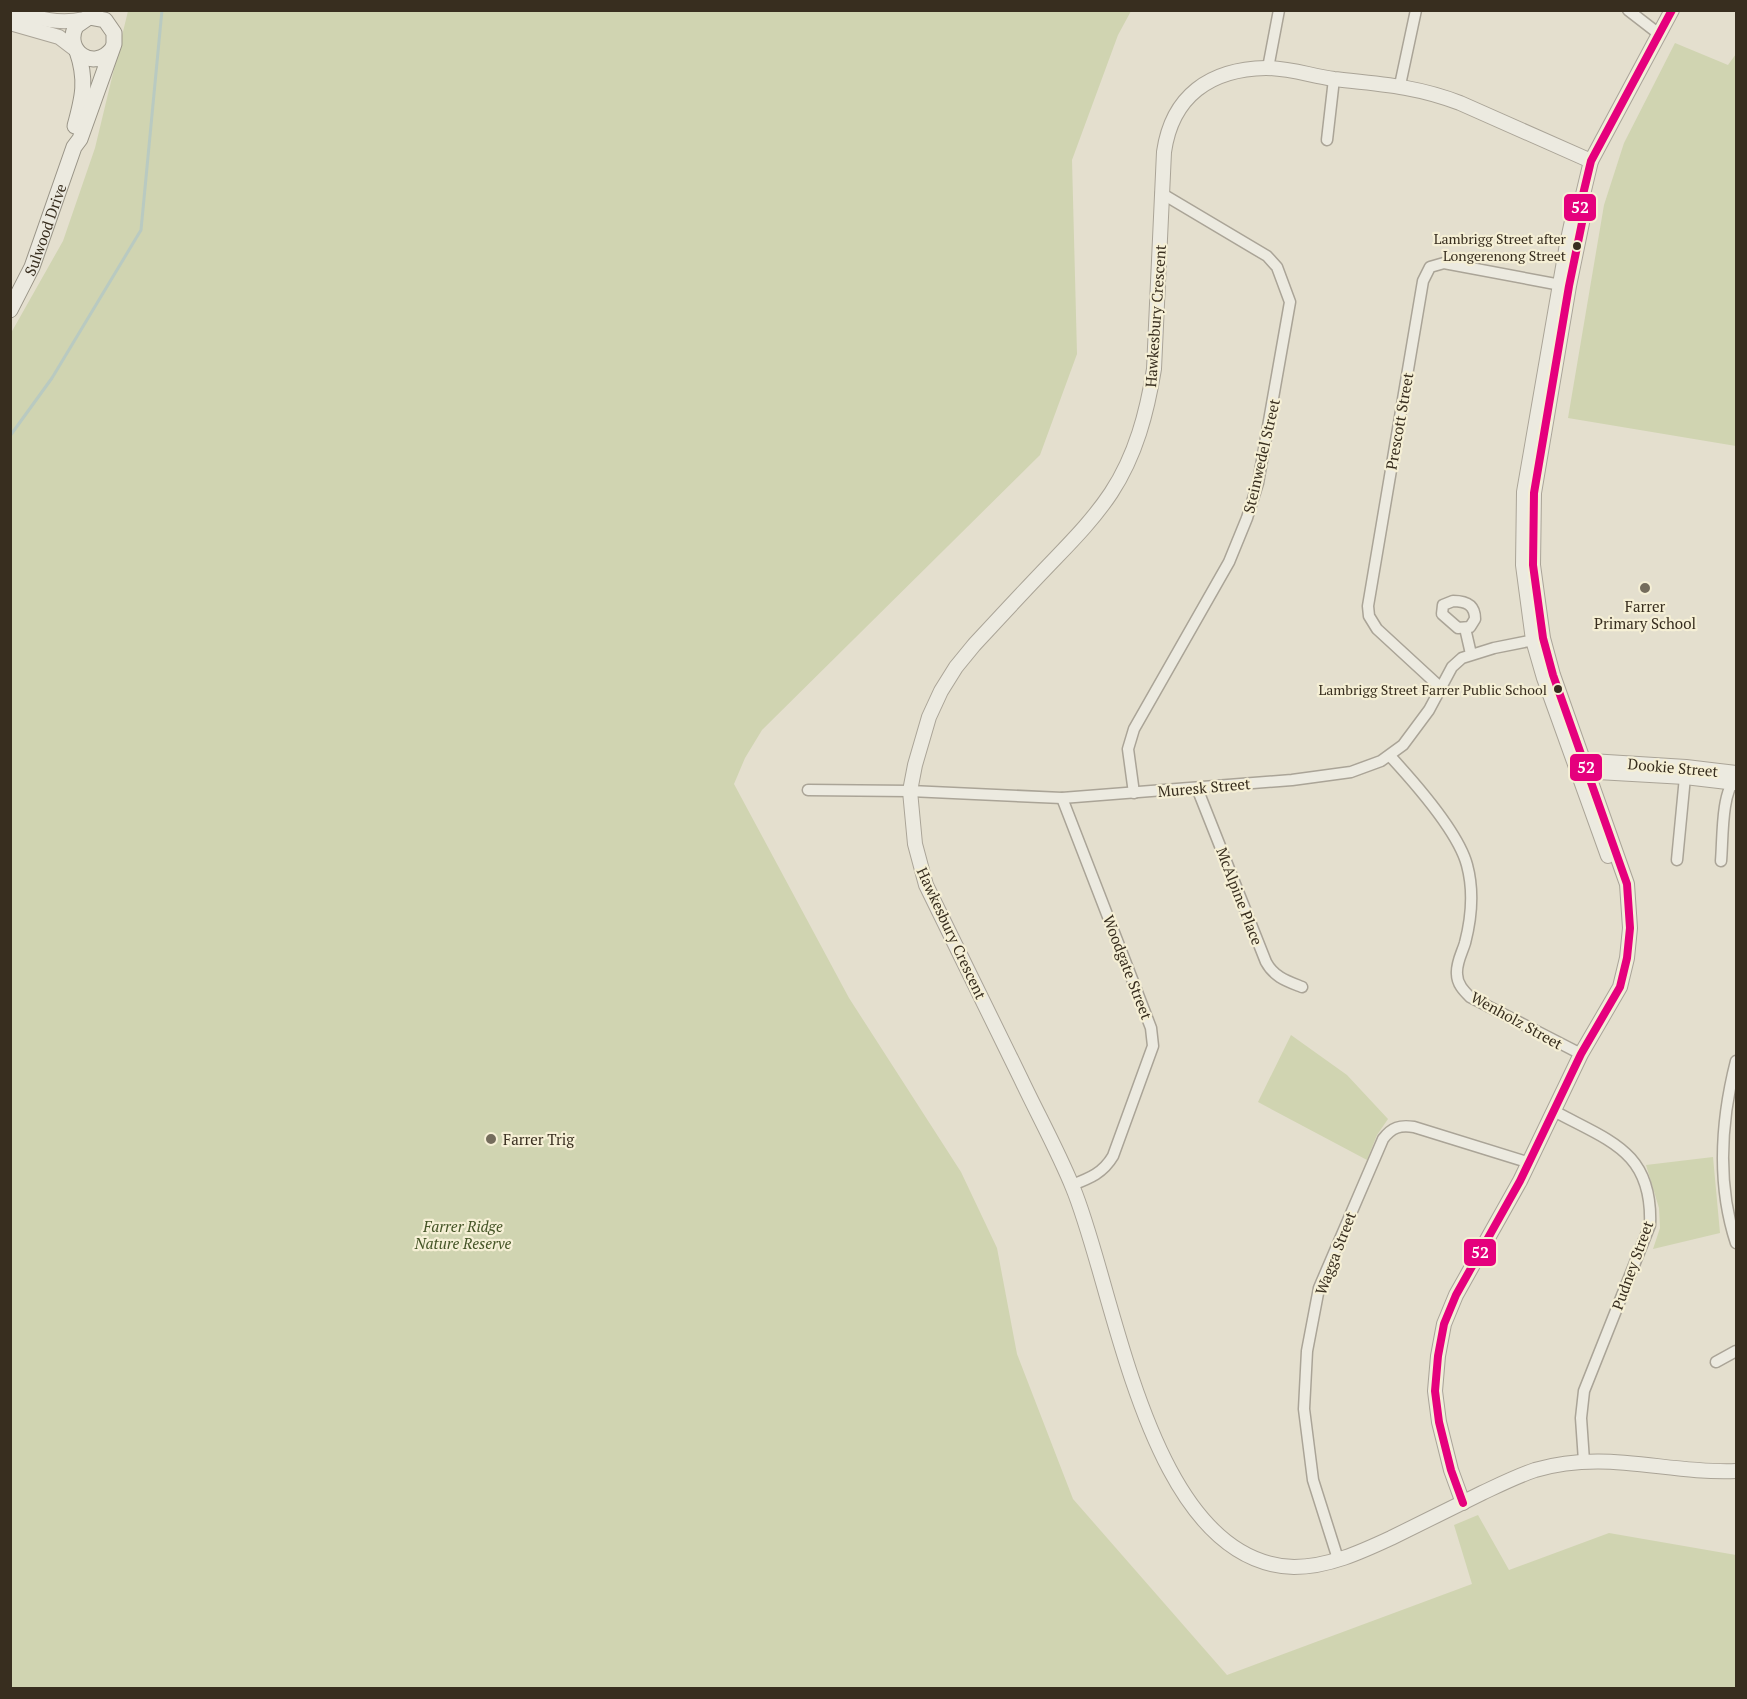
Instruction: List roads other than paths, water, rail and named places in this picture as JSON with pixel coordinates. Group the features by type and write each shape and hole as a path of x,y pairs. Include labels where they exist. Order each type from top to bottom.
{"main road":[{"path":"85,16 108,17 114,33 114,44 105,57 95,60 85,58 76,51 72,40 74,30 85,16"},
{"name":"Sulwood Drive","path":"10,310 35,258 112,49"},
{"name":"Sulwood Drive","path":"74,147 74,133 84,86 82,67 76,51"}],"street":[{"path":"12,10 46,21 61,22 85,16"},
{"path":"1268,68 1279,10"},
{"path":"1400,85 1416,10"},
{"path":"1628,10 1659,34"},
{"path":"1463,1503 1451,1470 1439,1422 1435,1391 1444,1324 1456,1295 1520,1181 1527,1162 1581,1054 1620,987 1627,958 1630,928 1628,884 1581,766 1538,639 1523,565 1524,492 1564,285 1574,212 1580,207 1591,161 1672,10"},
{"path":"10,23 59,37 76,51"},
{"name":"Hawkesbury Crescent","path":"1591,161 1460,103 1433,93 1400,85 1334,79 1268,68 1232,72 1213,80 1186,98 1177,111 1166,138 1161,194 1154,369 1149,402 1139,435 1128,463 1112,492 1092,519 974,645 956,667 941,691 928,717 910,791 915,844 926,885 1072,1185 1149,1428 1193,1505 1210,1528 1222,1538 1245,1553 1263,1561 1293,1567 1312,1566 1379,1544 1533,1471 1584,1461 1623,1462 1703,1471 1737,1471"},
{"path":"1327,140 1334,79"},
{"name":"Steinwedel Street","path":"1134,793 1128,749 1134,729 1229,562 1247,519 1263,463 1290,302 1277,267 1267,255 1161,194"},
{"name":"Prescott Street","path":"1440,687 1377,629 1369,616 1368,606 1423,281 1430,267 1444,263 1564,285"},
{"path":"1465,628 1471,654"},
{"name":"Muresk Street","path":"808,790 910,791 1062,798 1292,780 1351,772 1390,756 1403,745 1421,723 1452,667 1462,658 1538,639"},
{"name":"Wenholz Street","path":"1390,756 1454,836 1467,863 1472,904 1470,922 1458,965 1458,982 1470,998 1581,1054"},
{"name":"Dookie Street","path":"1581,766 1685,777 1735,779"},
{"name":"Dookie Street","path":"1581,766 1735,779"},
{"path":"1677,860 1685,777"},
{"path":"1721,861 1727,794 1735,779"},
{"name":"McAlpine Place","path":"1197,788 1266,962 1277,976 1302,987"},
{"name":"Woodgate Street","path":"1062,798 1152,1028 1153,1037 1153,1046 1107,1167 1098,1174 1072,1185"},
{"path":"1737,1061 1725,1110 1723,1157 1731,1183 1730,1220 1737,1243"},
{"name":"Pudney Street","path":"1554,1111 1613,1143 1628,1154 1638,1168 1651,1203 1650,1225 1584,1391 1581,1418 1584,1461"},
{"name":"Wagga Street","path":"1338,1559 1313,1480 1304,1409 1307,1351 1319,1288 1383,1139 1397,1126 1414,1127 1527,1162"},
{"path":"1716,1362 1737,1351"}],"waterway":[{"path":"10,436 52,378 141,230 162,10"}],"place":[{"name":"Lambrigg Street after Longerenong Street","path":"1577,246"},
{"name":"Farrer Primary School","path":"1645,588"},
{"name":"Lambrigg Street Farrer Public School","path":"1558,689"},
{"name":"Farrer Trig","path":"491,1139"}],"park label":[{"name":"Farrer Ridge Nature Reserve","path":"463,1234"}]}
